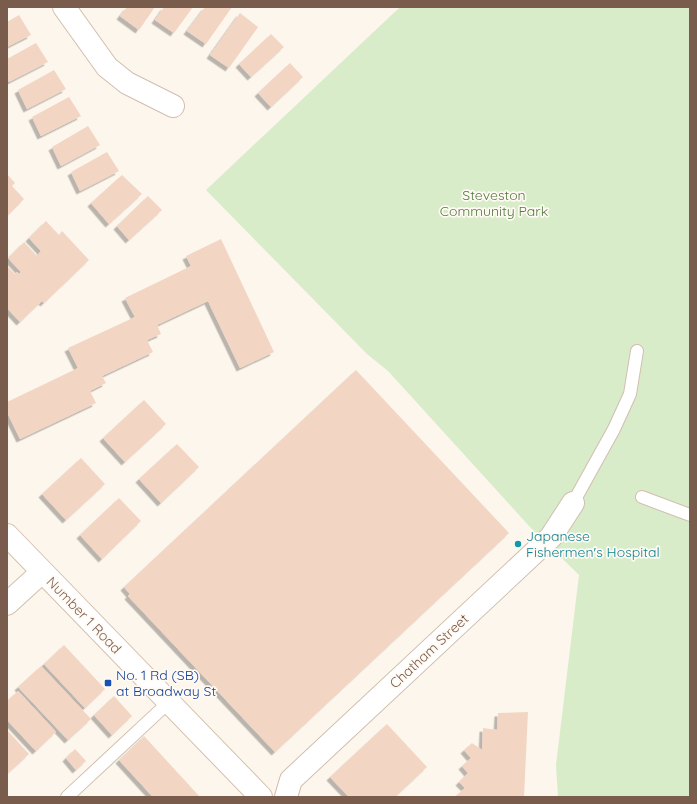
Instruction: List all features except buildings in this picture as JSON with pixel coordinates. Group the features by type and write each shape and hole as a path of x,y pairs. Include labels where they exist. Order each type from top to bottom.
{"street":[{"path":"64,7 107,67 127,83 172,106"},
{"name":"Chatham Street","path":"286,797 291,780 551,537 573,503"},
{"name":"Number 1 Road","path":"7,535 261,797"},
{"path":"7,604 42,572"}],"lane":[{"path":"573,503 610,436 630,394 636,351"},
{"path":"642,497 690,515"},
{"path":"67,797 169,702"}],"green space":[{"name":"Steveston Community Park","path":"400,7 690,7 690,797 558,797 556,765 579,575 530,527 388,371 367,354 206,190"}],"place":[{"name":"Japanese Fishermen's Hospital","path":"518,544"},
{"name":"No. 1 Rd (SB) at Broadway St","path":"108,683"}]}
